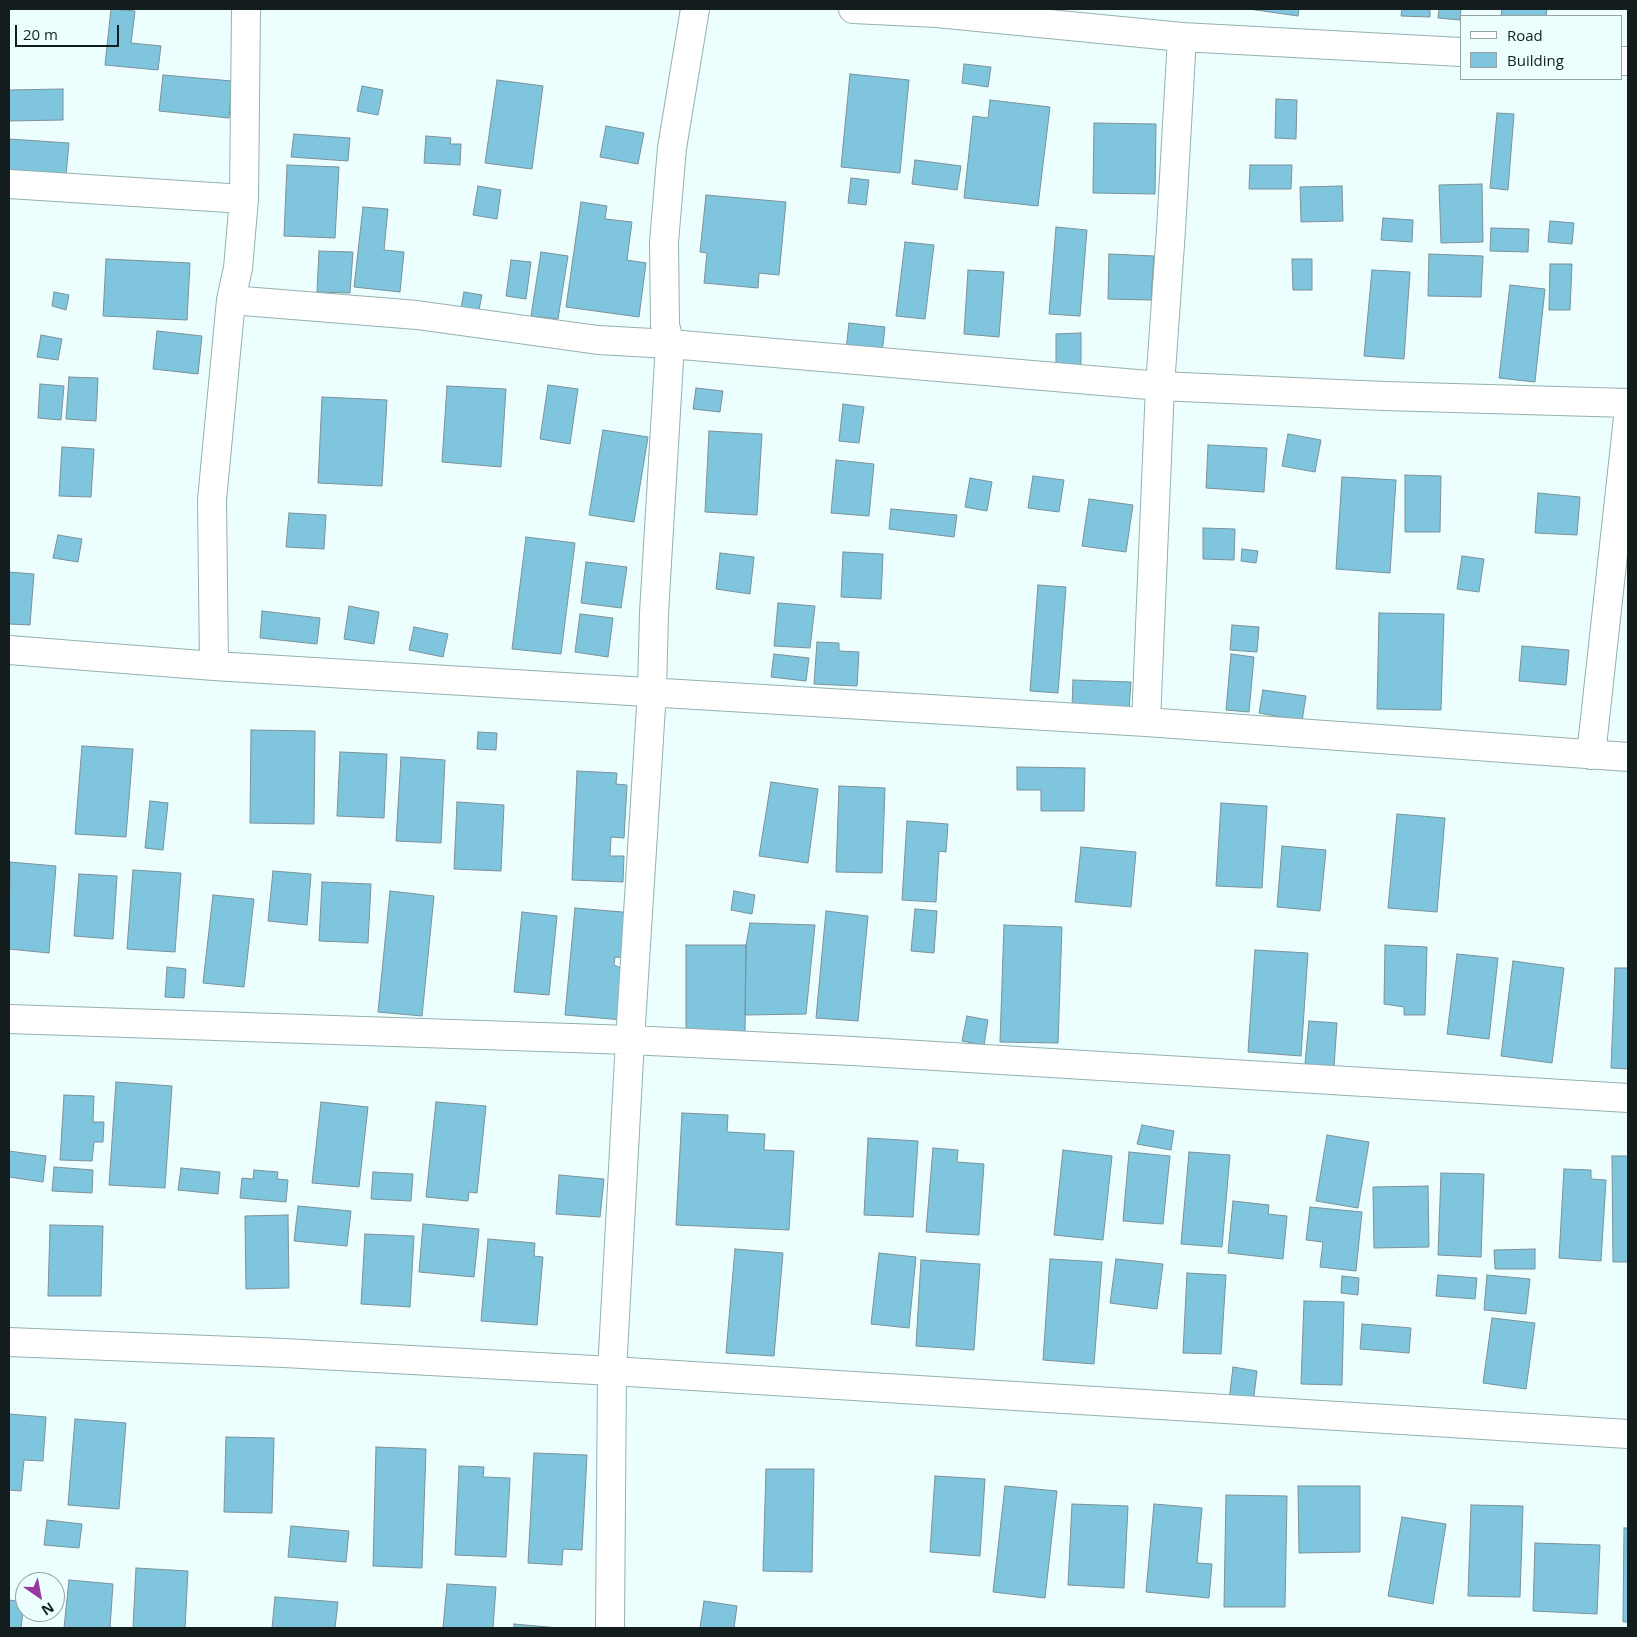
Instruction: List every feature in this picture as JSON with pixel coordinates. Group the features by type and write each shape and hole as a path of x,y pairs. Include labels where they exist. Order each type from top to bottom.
{"street":[{"path":"214,666 212,500 231,300 238,268 244,199 246,9"},
{"path":"610,1628 612,1372 652,691 654,613 670,344 665,325 664,242 672,148 694,9"},
{"path":"853,9 937,11 1182,37 1460,52"},
{"path":"1146,722 1160,386 1172,230 1182,37"},
{"path":"9,184 244,199"},
{"path":"231,300 416,315 598,340 670,344 1160,386 1628,403"},
{"path":"1591,755 1628,418"},
{"path":"9,650 214,666 1146,722 1628,757"},
{"path":"9,1019 630,1040 853,1051 1628,1098"},
{"path":"9,1342 284,1353 1628,1434"}],"building":[{"path":"111,9 135,11 131,43 161,46 158,70 105,65"},
{"path":"1249,9 1299,9 1298,16"},
{"path":"1402,9 1430,9 1430,17 1401,16"},
{"path":"1439,9 1461,9 1460,20 1438,18"},
{"path":"1502,9 1547,9 1546,15 1501,15"},
{"path":"964,64 991,67 988,87 962,83"},
{"path":"850,74 909,80 900,173 841,167"},
{"path":"163,75 232,81 229,118 159,111"},
{"path":"497,80 543,86 532,169 485,163"},
{"path":"362,86 383,90 378,115 357,111"},
{"path":"63,89 63,120 9,121 9,90"},
{"path":"1276,99 1297,100 1296,139 1275,138"},
{"path":"990,100 1050,107 1038,206 964,198 973,116 988,118"},
{"path":"1497,113 1514,114 1508,190 1490,188"},
{"path":"1094,123 1156,124 1155,194 1093,193"},
{"path":"606,126 644,133 638,164 600,157"},
{"path":"294,134 350,138 348,161 291,157"},
{"path":"426,136 451,138 450,144 461,144 460,165 424,163"},
{"path":"9,139 69,143 66,176 9,172"},
{"path":"915,160 961,166 957,190 912,184"},
{"path":"287,165 339,167 335,238 284,236"},
{"path":"1250,165 1292,165 1291,189 1249,189"},
{"path":"851,178 869,180 866,205 848,203"},
{"path":"1482,184 1483,242 1441,243 1439,185"},
{"path":"478,186 501,190 497,219 473,215"},
{"path":"1342,186 1343,221 1301,222 1300,187"},
{"path":"706,195 786,202 779,275 759,273 758,288 704,283 707,253 700,252"},
{"path":"581,202 607,206 605,219 632,222 627,260 646,263 639,317 566,307"},
{"path":"363,207 388,209 384,250 404,252 400,292 354,287"},
{"path":"1383,218 1413,220 1412,242 1381,240"},
{"path":"1550,221 1574,223 1572,244 1548,242"},
{"path":"1056,227 1087,230 1080,316 1049,314"},
{"path":"1491,228 1529,229 1528,252 1490,251"},
{"path":"905,242 934,245 925,319 896,316"},
{"path":"319,251 353,252 350,293 317,292"},
{"path":"541,252 568,256 558,319 531,316"},
{"path":"1109,254 1154,256 1151,300 1108,299"},
{"path":"1429,254 1483,256 1481,297 1428,296"},
{"path":"106,259 190,263 187,320 103,316"},
{"path":"1292,259 1312,259 1312,290 1293,290"},
{"path":"511,260 531,262 526,299 506,296"},
{"path":"1550,264 1572,264 1570,310 1549,310"},
{"path":"968,270 1004,272 999,337 964,334"},
{"path":"1372,270 1410,272 1404,359 1364,356"},
{"path":"1510,285 1545,289 1535,382 1499,378"},
{"path":"54,292 69,295 66,310 52,306"},
{"path":"464,292 482,295 477,320 459,317"},
{"path":"849,323 885,327 881,362 845,358"},
{"path":"157,331 202,336 198,374 153,369"},
{"path":"1081,333 1081,369 1056,369 1056,334"},
{"path":"41,335 62,339 58,360 37,357"},
{"path":"69,377 98,378 96,421 66,419"},
{"path":"40,384 64,386 61,420 38,418"},
{"path":"548,385 578,389 570,444 540,439"},
{"path":"447,386 506,389 501,467 442,462"},
{"path":"696,388 723,391 720,412 693,409"},
{"path":"322,397 387,400 382,486 318,483"},
{"path":"843,404 864,407 859,443 839,441"},
{"path":"603,430 648,437 634,522 589,515"},
{"path":"709,431 762,434 757,515 705,512"},
{"path":"1288,434 1321,440 1315,472 1282,466"},
{"path":"1208,445 1267,448 1264,492 1206,488"},
{"path":"62,447 94,449 91,497 59,496"},
{"path":"836,460 874,464 869,516 831,513"},
{"path":"1405,475 1441,476 1440,532 1405,532"},
{"path":"1033,476 1064,480 1059,512 1028,508"},
{"path":"1342,477 1396,480 1390,573 1336,569"},
{"path":"970,478 992,482 987,511 965,507"},
{"path":"1538,493 1580,497 1577,535 1535,533"},
{"path":"1089,499 1133,505 1126,552 1082,546"},
{"path":"891,509 957,515 954,537 889,529"},
{"path":"289,513 326,515 324,549 286,547"},
{"path":"1203,528 1235,529 1234,560 1203,559"},
{"path":"58,535 82,539 78,562 53,558"},
{"path":"526,537 575,543 561,654 512,649"},
{"path":"1242,549 1258,551 1256,563 1241,561"},
{"path":"843,552 883,554 881,599 841,597"},
{"path":"720,553 754,557 750,594 716,589"},
{"path":"1462,556 1484,559 1479,592 1457,589"},
{"path":"586,562 627,567 621,608 581,603"},
{"path":"9,572 34,574 30,625 9,624"},
{"path":"1038,585 1066,587 1058,693 1030,691"},
{"path":"778,603 815,606 810,648 774,646"},
{"path":"349,606 379,612 374,644 344,639"},
{"path":"262,611 320,618 317,644 260,638"},
{"path":"1379,613 1444,614 1441,710 1377,709"},
{"path":"580,614 613,618 608,657 575,652"},
{"path":"1232,625 1259,627 1257,652 1230,650"},
{"path":"414,627 448,634 443,657 409,650"},
{"path":"817,642 839,643 839,651 859,652 857,686 814,684"},
{"path":"1522,646 1569,650 1566,685 1519,681"},
{"path":"774,654 809,658 806,681 771,677"},
{"path":"1231,654 1254,657 1249,712 1226,710"},
{"path":"1073,680 1131,682 1129,710 1072,708"},
{"path":"1263,690 1306,696 1302,721 1259,713"},
{"path":"251,730 315,731 314,824 250,823"},
{"path":"478,732 497,733 496,750 477,749"},
{"path":"82,746 133,749 126,837 75,834"},
{"path":"340,752 387,754 384,818 337,816"},
{"path":"401,757 445,760 441,843 396,841"},
{"path":"1017,767 1085,768 1084,811 1041,811 1041,790 1017,790"},
{"path":"577,771 617,773 616,784 627,785 624,838 611,837 610,856 624,856 623,882 572,880"},
{"path":"771,782 818,789 808,863 759,856"},
{"path":"839,786 885,788 882,873 836,872"},
{"path":"150,801 168,803 163,850 145,848"},
{"path":"457,802 504,805 501,871 454,869"},
{"path":"1221,803 1267,806 1262,888 1216,886"},
{"path":"1397,814 1445,818 1437,912 1388,908"},
{"path":"907,821 948,824 946,852 939,851 936,902 902,900"},
{"path":"1282,846 1326,850 1320,911 1277,907"},
{"path":"1081,847 1136,852 1131,907 1075,902"},
{"path":"10,862 56,866 49,953 9,949"},
{"path":"133,870 181,873 175,952 127,949"},
{"path":"273,871 311,874 307,925 268,921"},
{"path":"79,874 117,876 113,939 74,936"},
{"path":"322,882 371,884 368,943 319,941"},
{"path":"390,891 434,896 422,1016 378,1012"},
{"path":"734,891 755,895 752,914 731,910"},
{"path":"213,895 254,899 244,987 203,983"},
{"path":"575,908 634,913 630,958 615,957 614,965 628,971 623,1020 565,1015"},
{"path":"915,909 937,911 934,953 911,951"},
{"path":"826,911 868,916 858,1021 816,1018"},
{"path":"522,912 557,916 549,995 514,992"},
{"path":"750,923 815,925 806,1014 745,1015 746,945"},
{"path":"1004,925 1062,927 1058,1043 1000,1042"},
{"path":"686,945 746,945 745,1034 686,1034"},
{"path":"1385,945 1427,947 1425,1015 1404,1015 1404,1007 1384,1004"},
{"path":"1255,950 1308,953 1301,1056 1248,1052"},
{"path":"1457,954 1498,958 1489,1039 1447,1034"},
{"path":"1513,961 1564,968 1552,1063 1501,1056"},
{"path":"167,967 186,969 184,998 165,997"},
{"path":"1615,968 1628,968 1628,1069 1611,1068"},
{"path":"967,1016 988,1020 984,1045 962,1041"},
{"path":"1309,1021 1337,1023 1334,1067 1305,1064"},
{"path":"116,1082 172,1086 165,1188 109,1185"},
{"path":"64,1095 94,1096 93,1122 104,1122 103,1142 94,1142 92,1161 60,1160"},
{"path":"321,1102 368,1107 359,1187 312,1183"},
{"path":"436,1102 486,1106 477,1193 469,1192 468,1201 426,1197"},
{"path":"682,1113 728,1115 727,1132 765,1134 764,1150 794,1151 789,1230 676,1225"},
{"path":"1142,1125 1174,1131 1171,1150 1137,1144"},
{"path":"1327,1135 1369,1142 1358,1208 1316,1201"},
{"path":"868,1138 918,1141 913,1217 864,1215"},
{"path":"933,1148 958,1150 957,1162 984,1164 979,1235 926,1232"},
{"path":"1063,1150 1112,1156 1103,1240 1054,1235"},
{"path":"9,1151 46,1156 43,1182 9,1177"},
{"path":"1129,1152 1170,1156 1163,1224 1123,1221"},
{"path":"1189,1152 1230,1155 1222,1247 1181,1244"},
{"path":"1612,1156 1628,1156 1628,1262 1613,1262"},
{"path":"54,1167 93,1170 92,1193 52,1191"},
{"path":"181,1168 220,1172 218,1194 178,1190"},
{"path":"1564,1169 1591,1170 1591,1179 1606,1180 1601,1261 1559,1258"},
{"path":"254,1170 278,1172 277,1179 288,1180 286,1202 240,1198 242,1178 253,1179"},
{"path":"373,1172 413,1174 411,1201 371,1199"},
{"path":"1441,1173 1484,1174 1481,1257 1438,1255"},
{"path":"559,1175 604,1179 600,1217 556,1214"},
{"path":"1428,1186 1429,1247 1374,1248 1373,1187"},
{"path":"1233,1201 1269,1205 1268,1214 1287,1216 1283,1259 1228,1253"},
{"path":"298,1206 351,1211 347,1246 294,1241"},
{"path":"1310,1207 1362,1212 1356,1271 1320,1267 1323,1242 1306,1240"},
{"path":"288,1215 289,1288 246,1289 245,1216"},
{"path":"423,1224 479,1229 474,1277 419,1272"},
{"path":"50,1225 103,1226 101,1296 48,1296"},
{"path":"365,1234 414,1236 410,1307 361,1304"},
{"path":"488,1239 535,1243 534,1256 543,1257 537,1325 481,1321"},
{"path":"735,1249 783,1253 774,1356 726,1353"},
{"path":"1535,1249 1535,1269 1495,1269 1494,1250"},
{"path":"879,1253 916,1257 909,1328 871,1324"},
{"path":"1050,1259 1102,1262 1094,1364 1043,1360"},
{"path":"1116,1259 1163,1264 1157,1309 1110,1303"},
{"path":"921,1260 980,1264 974,1350 916,1346"},
{"path":"1187,1273 1226,1275 1221,1354 1183,1353"},
{"path":"1438,1275 1477,1278 1475,1299 1436,1296"},
{"path":"1487,1275 1530,1279 1526,1314 1484,1310"},
{"path":"1342,1276 1359,1278 1358,1295 1341,1293"},
{"path":"1304,1301 1344,1302 1342,1385 1301,1384"},
{"path":"1492,1318 1535,1323 1526,1389 1483,1383"},
{"path":"1362,1324 1411,1328 1409,1353 1360,1349"},
{"path":"1233,1367 1257,1371 1253,1404 1229,1400"},
{"path":"9,1414 46,1417 43,1461 24,1460 21,1491 9,1490"},
{"path":"75,1419 126,1423 119,1509 68,1505"},
{"path":"226,1437 274,1438 272,1513 224,1512"},
{"path":"376,1447 426,1449 422,1568 373,1566"},
{"path":"534,1453 587,1455 582,1550 563,1549 562,1565 528,1563"},
{"path":"459,1466 484,1467 483,1477 510,1478 506,1557 455,1555"},
{"path":"766,1469 814,1469 812,1572 763,1571"},
{"path":"935,1476 985,1479 980,1556 930,1552"},
{"path":"1005,1486 1057,1491 1045,1598 993,1592"},
{"path":"1298,1486 1360,1486 1360,1552 1299,1553"},
{"path":"1226,1495 1287,1496 1285,1607 1224,1607"},
{"path":"1072,1504 1128,1506 1124,1588 1068,1585"},
{"path":"1154,1504 1202,1508 1197,1563 1212,1564 1209,1598 1146,1592"},
{"path":"1471,1505 1523,1506 1520,1597 1468,1596"},
{"path":"1402,1517 1446,1524 1433,1604 1388,1596"},
{"path":"47,1520 82,1524 79,1548 44,1545"},
{"path":"291,1526 349,1531 346,1562 288,1557"},
{"path":"1624,1528 1628,1528 1628,1622 1623,1622"},
{"path":"1535,1543 1600,1545 1597,1614 1533,1611"},
{"path":"136,1568 188,1571 185,1628 133,1628"},
{"path":"69,1580 113,1584 110,1628 64,1628"},
{"path":"447,1584 496,1587 493,1628 443,1628"},
{"path":"275,1597 338,1602 335,1628 272,1628"},
{"path":"9,1600 15,1601 15,1622 22,1622 21,1628 9,1628"},
{"path":"704,1601 737,1606 734,1628 700,1628"},
{"path":"514,1624 559,1628 514,1628"}]}
